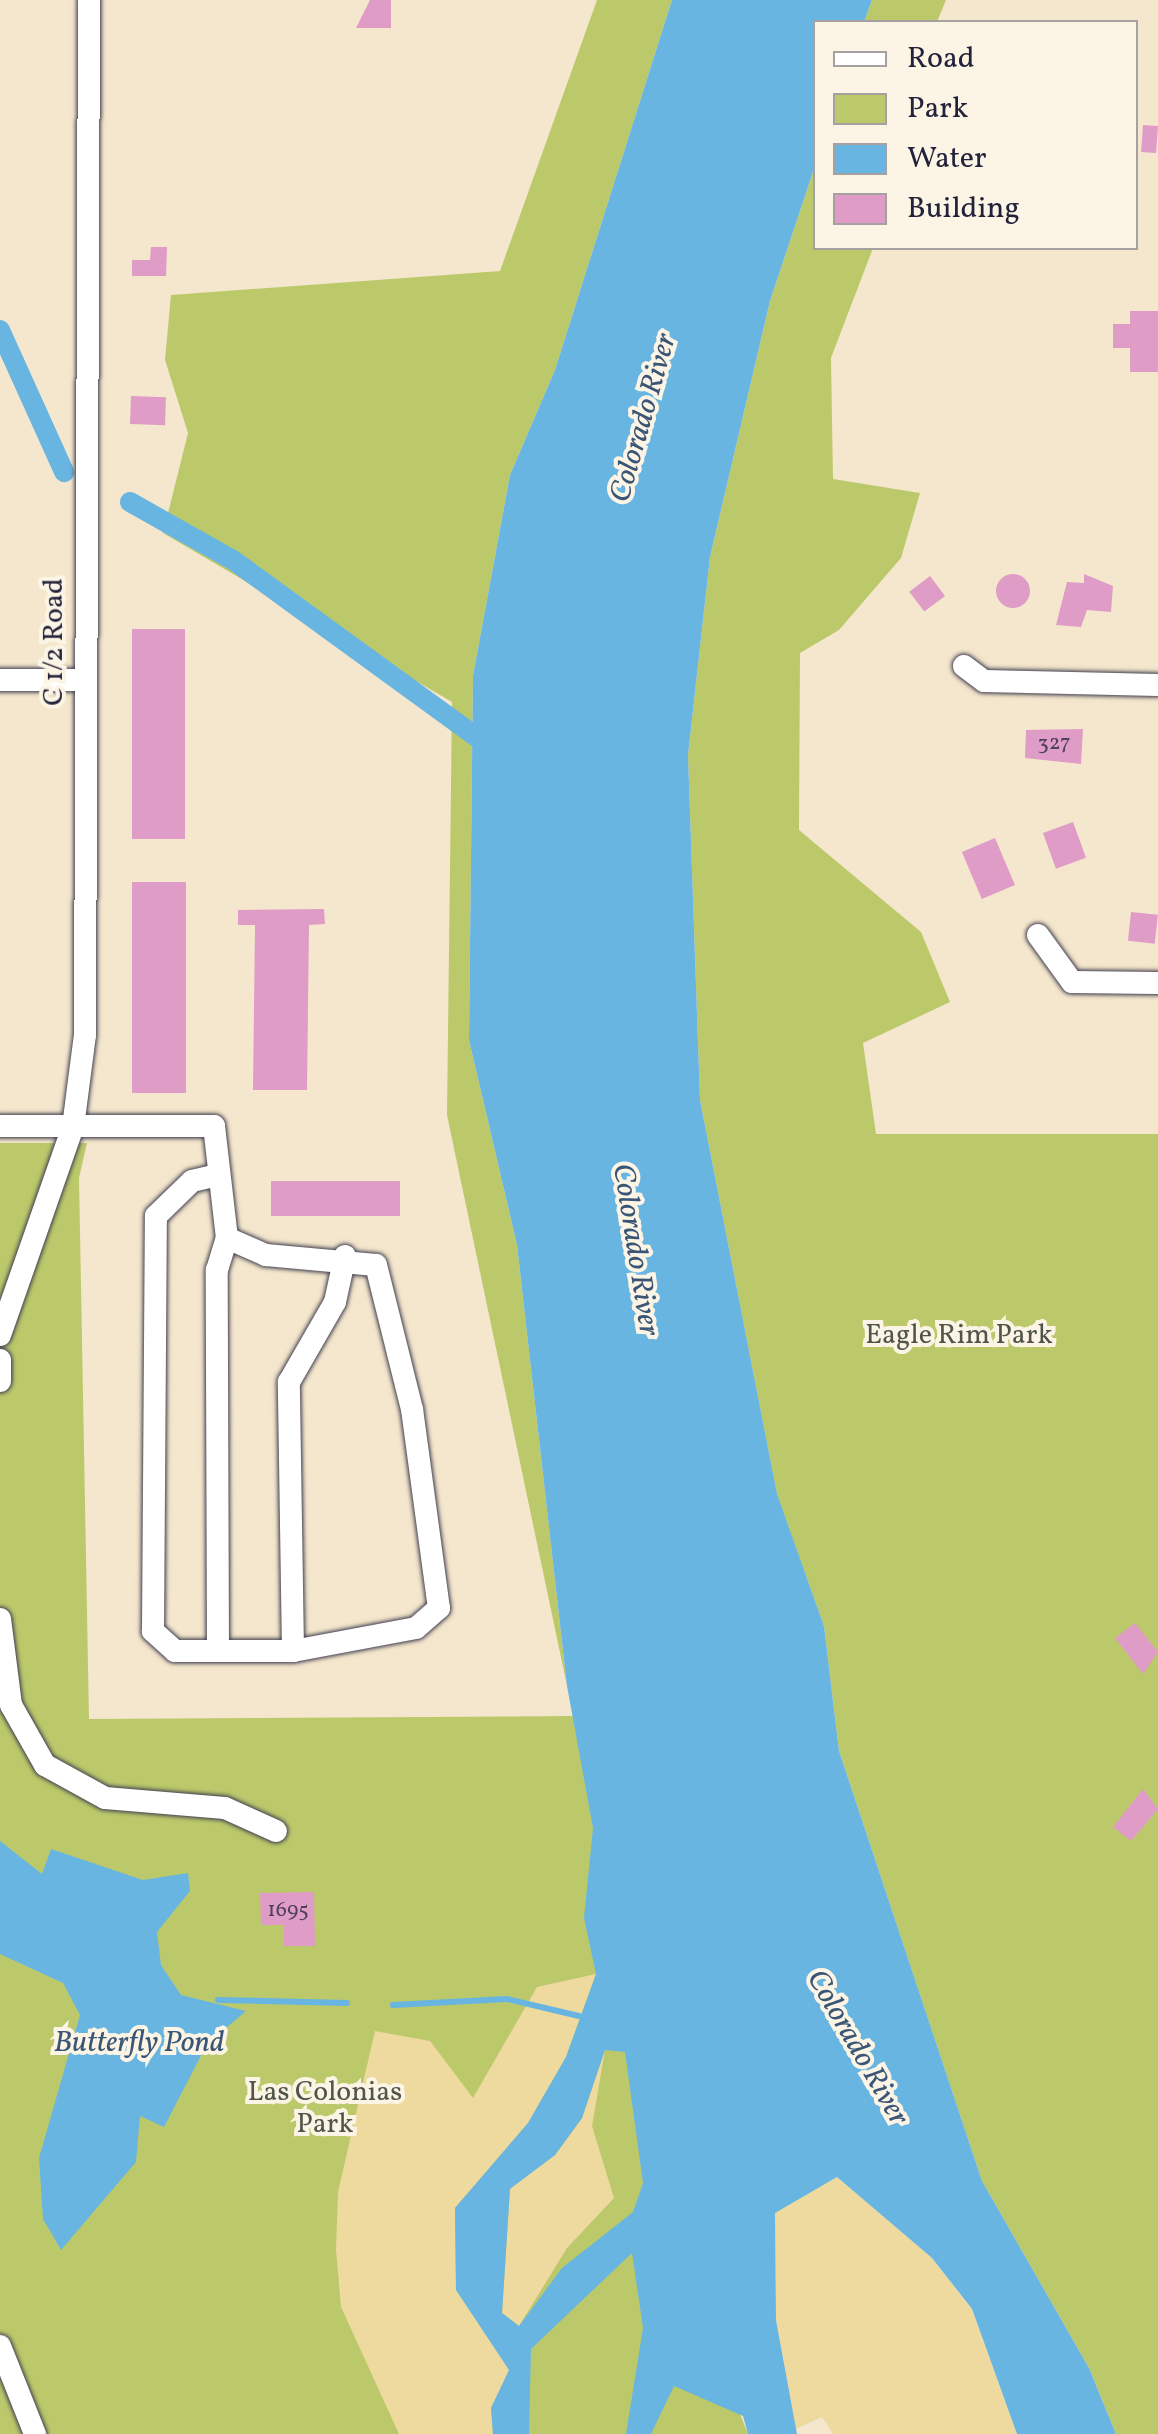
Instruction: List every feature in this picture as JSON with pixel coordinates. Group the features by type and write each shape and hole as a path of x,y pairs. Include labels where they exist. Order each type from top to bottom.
{"street":[{"name":"C 1/2 Road","path":"0,1335 8,1275 73,1127 85,1035 89,0"},
{"path":"964,666 984,681 1158,685"},
{"path":"0,680 85,680"},
{"path":"1038,935 1072,982 1158,984"},
{"path":"0,1126 214,1126 214,1176 227,1238 217,1270 218,1650"},
{"path":"214,1176 192,1181 156,1216 152,1614 163,1646 293,1652 416,1628 438,1608 384,1282 376,1266 345,1256 266,1255 227,1238"},
{"path":"293,1652 289,1382 334,1302 345,1256"},
{"path":"0,1360 0,1381"},
{"path":"0,1619 11,1705 45,1765 104,1798 226,1808 276,1831"},
{"path":"0,2346 35,2434"}],"green space":[{"path":"597,0 672,0 555,370 510,475 473,676 469,1040 517,1245 567,1686 447,1115 452,702 163,533 188,433 165,360 171,295 500,271"},
{"path":"872,0 946,0 938,20 865,20"},
{"name":"Eagle Rim Park","path":"813,172 813,250 872,250 831,358 833,479 920,493 901,558 839,630 800,653 799,830 921,932 950,1002 863,1043 876,1134 1158,1134 1158,2434 1116,2434 1089,2368 982,2181 839,1751 824,1626 777,1495 700,1100 688,755 710,557 770,301"},
{"name":"Las Colonias Park","path":"0,1143 87,1143 79,1178 89,1719 573,1716 698,2307 748,2434 0,2434"}],"sand":[{"path":"596,1974 566,2057 528,2123 455,2208 456,2290 510,2370 491,2408 493,2434 399,2434 341,2307 336,2250 338,2192 375,2031 430,2041 473,2098 537,1987"},
{"path":"605,2050 592,2126 614,2198 567,2248 519,2326 502,2313 510,2188 555,2155 582,2118"},
{"path":"837,2177 932,2258 972,2310 1017,2434 833,2434 822,2417 796,2429 776,2320 775,2212"}],"water":[{"name":"Colorado River","path":"672,0 872,0 865,20 813,20 813,172 770,301 710,557 688,755 700,1100 777,1494 824,1626 839,1751 982,2181 1089,2368 1116,2434 1017,2434 972,2309 932,2258 837,2177 775,2213 776,2320 797,2434 748,2434 743,2416 674,2386 651,2434 626,2434 643,2328 632,2253 531,2349 529,2434 493,2434 491,2408 509,2370 456,2290 455,2208 528,2123 566,2057 596,1974 584,1918 593,1828 567,1686 517,1245 469,1040 473,676 510,475 555,370","holes":["605,2050 625,2052 643,2183 633,2212 562,2268 519,2326 502,2313 510,2189 555,2155 582,2118"]},
{"name":"Butterfly Pond","path":"0,1841 42,1874 51,1849 143,1880 188,1873 190,1891 157,1932 161,1965 181,1995 246,2011 207,2044 164,2127 140,2116 136,2162 61,2250 43,2219 39,2158 80,2015 63,1983 0,1954"}],"building":[{"path":"370,0 391,0 391,28 356,28"},
{"path":"1143,125 1158,126 1156,153 1141,152"},
{"path":"151,247 167,247 166,276 132,276 132,260 150,260"},
{"path":"1130,311 1158,311 1158,372 1130,372 1130,348 1113,348 1113,324 1130,324"},
{"path":"131,396 166,397 165,425 130,424"},
{"path":"1013,574 1025,579 1030,591 1025,603 1013,608 1001,603 996,591 1001,579"},
{"path":"1084,574 1113,586 1111,612 1087,610 1081,627 1056,625 1067,582 1084,583"},
{"path":"930,576 945,596 924,612 909,592"},
{"path":"132,629 185,629 185,839 132,839"},
{"path":"1083,729 1081,764 1025,758 1026,730"},
{"path":"1073,822 1086,858 1056,869 1043,833"},
{"path":"995,838 1015,885 982,899 962,852"},
{"path":"132,882 186,882 186,1093 132,1093"},
{"path":"324,909 325,924 309,925 307,1090 253,1090 255,925 238,925 238,910"},
{"path":"1131,912 1158,915 1155,944 1128,941"},
{"path":"271,1181 400,1181 400,1216 271,1216"},
{"path":"1135,1623 1158,1652 1143,1674 1115,1638"},
{"path":"1143,1789 1158,1809 1131,1841 1113,1827"},
{"path":"314,1892 315,1946 284,1946 284,1925 261,1925 260,1893"}],"waterway":[{"path":"0,330 64,472"},
{"path":"130,502 233,560 482,741"},
{"path":"393,2005 507,1999 579,2016"},
{"path":"218,2000 347,2003"}]}
